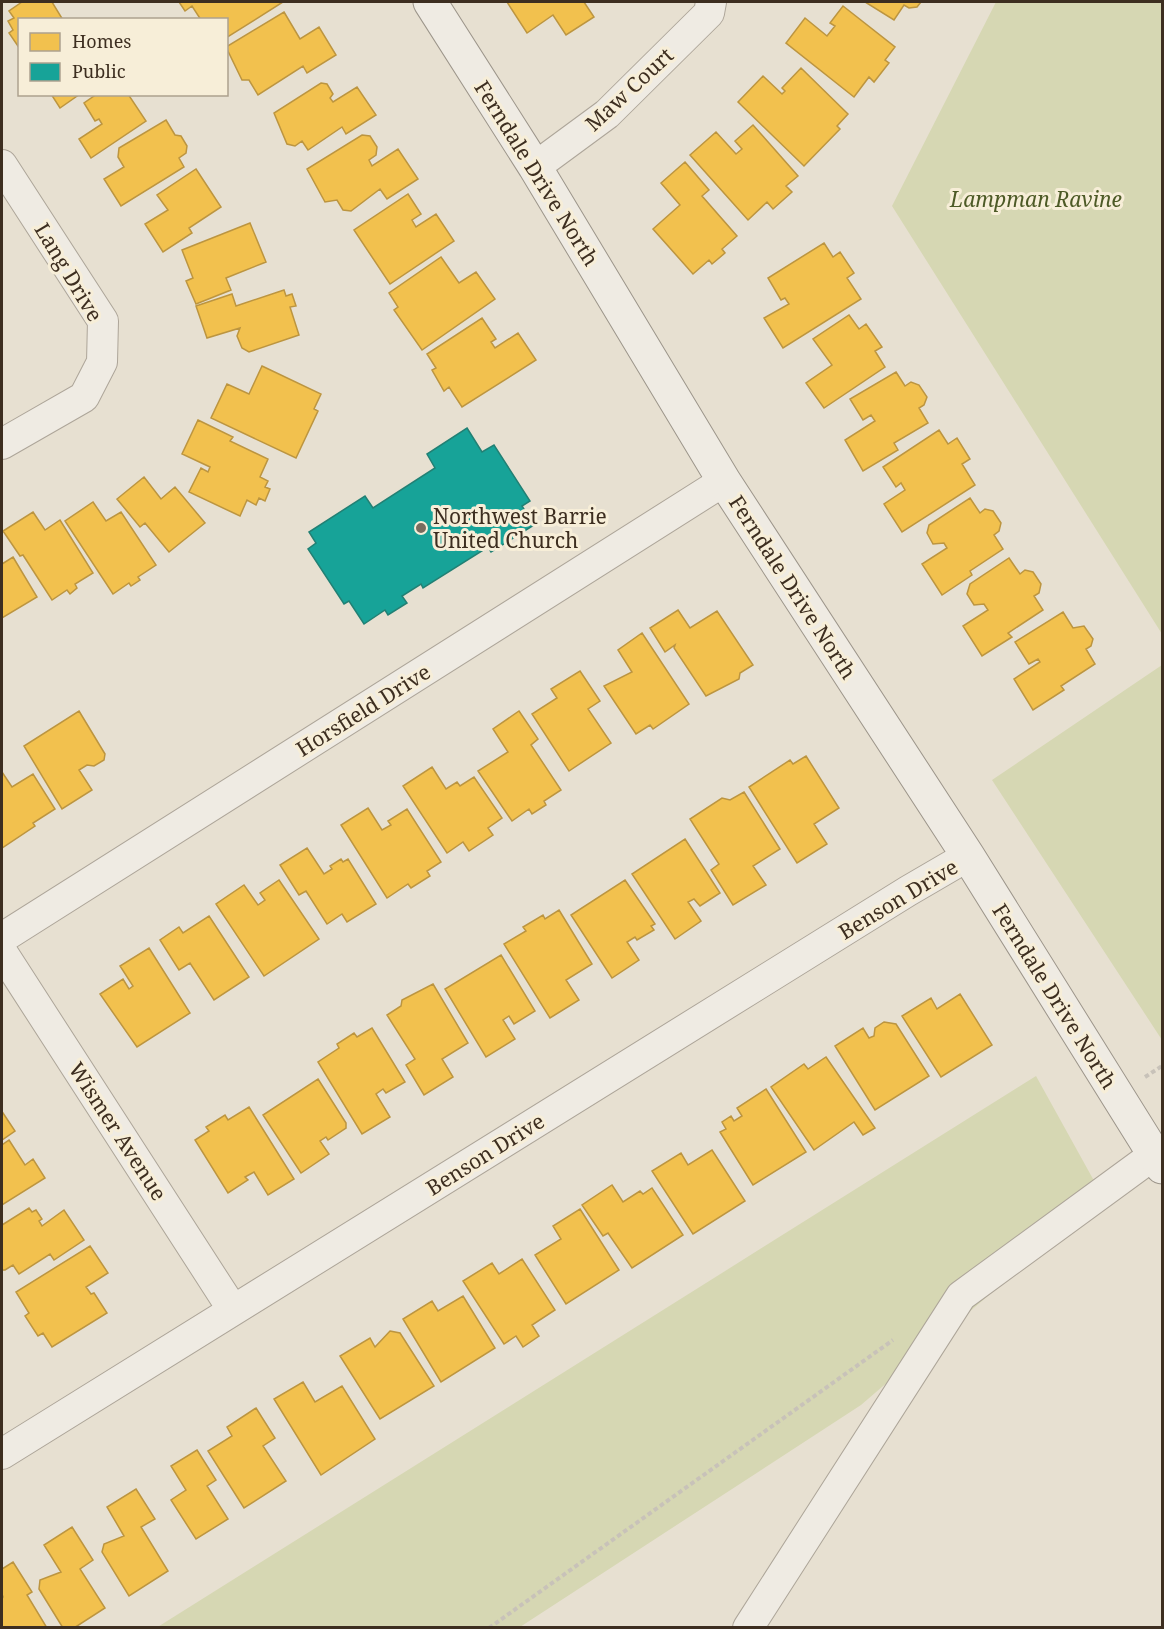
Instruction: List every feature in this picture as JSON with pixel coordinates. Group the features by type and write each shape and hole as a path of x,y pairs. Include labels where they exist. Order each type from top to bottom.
{"main road":[{"name":"Ferndale Drive North","path":"430,2 536,167 723,481 968,856 1159,1161"}],"street":[{"name":"Maw Court","path":"536,167 607,114 709,13 711,2"},
{"name":"Lang Drive","path":"2,165 103,321 103,331 102,362 84,397 2,444"},
{"name":"Horsfield Drive","path":"2,938 723,481"},
{"name":"Benson Drive","path":"2,1454 898,897 968,856"},
{"name":"Wismer Avenue","path":"2,952 233,1310"},
{"path":"748,1628 961,1296 1159,1161"}],"path":[{"path":"489,1628 895,1339"}],"green space":[{"name":"Lampman Ravine","path":"996,2 1162,2 1162,634 892,206"},
{"path":"1162,665 1162,1040 992,780"},
{"path":"1036,1076 1103,1197 861,1405 520,1627 156,1628"}],"building: Homes":[{"path":"22,2 52,2 62,18 18,18 18,46 9,33 13,30 8,21 14,18 9,11"},
{"path":"179,2 283,2 228,37 228,18 200,18 192,6 185,11"},
{"path":"507,2 584,2 594,17 566,35 553,15 527,33"},
{"path":"865,2 921,2 917,7 909,8 904,5 894,20"},
{"path":"843,6 895,47 885,60 889,63 874,82 869,77 854,97 786,43 805,18 827,36 835,26 830,23"},
{"path":"284,12 300,39 319,27 336,55 307,73 303,66 258,95 249,80 242,80 228,51 228,46"},
{"path":"801,68 848,114 837,126 840,129 804,166 738,102 763,76 782,94 785,91 782,88"},
{"path":"321,83 327,84 333,94 330,98 333,102 357,87 376,115 346,134 342,127 308,150 302,141 295,146 287,144 274,113"},
{"path":"52,96 77,96 60,108"},
{"path":"94,96 129,96 146,121 91,158 79,139 102,124 99,119 95,121 84,103"},
{"path":"166,120 175,135 181,136 187,146 186,153 179,158 184,167 121,206 104,179 124,167 118,157 119,148"},
{"path":"753,125 798,176 786,186 792,192 773,209 767,202 748,220 690,155 716,132 736,154 742,149 735,141"},
{"path":"362,135 370,136 377,147 376,155 369,160 372,166 398,149 418,179 387,199 380,189 351,211 343,210 337,200 325,202 307,169"},
{"path":"685,162 709,190 702,196 737,236 722,249 725,253 712,264 709,260 693,274 653,229 680,205 661,183"},
{"path":"196,169 221,207 189,228 192,233 163,252 145,224 168,210 157,195"},
{"path":"408,194 421,214 412,220 416,227 436,214 454,241 390,284 354,230"},
{"path":"250,223 266,262 226,278 231,290 196,304 186,281 193,278 182,250"},
{"path":"824,243 833,257 840,252 854,273 847,278 861,299 783,348 764,318 789,304 785,298 781,300 768,278"},
{"path":"441,257 459,283 476,272 495,299 422,350 394,310 398,307 389,293"},
{"path":"284,290 286,296 292,294 296,306 290,307 299,335 249,352 242,348 237,336 240,328 207,338 196,306 232,294 236,306"},
{"path":"849,315 859,329 866,324 882,347 875,351 885,367 824,408 806,383 832,365 813,339"},
{"path":"482,318 496,339 491,342 495,348 518,333 536,360 462,407 449,387 444,391 432,370 436,368 427,354"},
{"path":"262,366 321,394 314,409 318,411 296,458 211,418 227,384 249,394"},
{"path":"896,372 905,386 911,382 919,385 927,397 924,405 919,408 928,423 894,443 898,450 863,471 845,440 875,421 871,415 863,420 850,399"},
{"path":"198,420 233,437 230,441 268,459 260,477 268,481 265,487 270,489 265,501 259,498 256,505 247,500 240,516 189,492 201,468 208,472 210,467 182,454"},
{"path":"939,430 948,444 957,438 970,459 962,464 975,485 902,532 884,504 905,490 901,483 896,487 883,467"},
{"path":"144,477 161,499 175,487 205,523 169,552 145,523 140,527 117,499"},
{"path":"970,498 980,513 985,509 993,511 1001,523 999,531 994,535 1003,549 970,571 972,575 942,595 922,564 947,548 944,543 933,544 927,533 929,525"},
{"path":"93,502 106,521 121,512 156,565 138,577 140,580 131,586 129,583 113,594 65,521"},
{"path":"33,512 45,530 60,520 93,573 75,584 77,588 70,594 67,590 52,600 23,555 20,556 3,531"},
{"path":"13,557 37,597 2,618 2,564"},
{"path":"1009,558 1020,574 1025,570 1033,572 1041,584 1039,593 1034,596 1043,610 1008,633 1012,637 982,656 963,626 988,610 984,604 974,605 967,594 970,584"},
{"path":"678,610 690,628 717,611 753,665 740,673 739,679 706,696 674,648 675,645 665,652 650,628"},
{"path":"1063,612 1073,628 1084,626 1093,639 1091,646 1086,649 1095,664 1061,686 1064,690 1033,710 1014,679 1040,662 1038,659 1029,664 1015,642"},
{"path":"642,633 689,704 653,729 650,725 636,734 604,686 632,672 618,650"},
{"path":"580,671 600,701 588,709 611,743 569,771 532,714 557,698 551,689"},
{"path":"79,711 105,754 104,760 94,766 87,765 79,770 92,790 62,809 24,746"},
{"path":"519,711 538,739 531,745 561,790 544,801 546,805 532,814 529,809 512,821 478,771 508,752 493,729"},
{"path":"806,756 839,808 814,824 827,844 797,863 749,787 790,760 793,764"},
{"path":"432,767 446,789 457,782 460,786 474,777 502,818 488,828 493,835 469,851 463,842 447,853 403,786"},
{"path":"2,772 12,787 33,774 55,809 33,823 35,826 2,848"},
{"path":"744,792 780,849 753,866 766,885 733,905 711,870 719,864 690,819 722,798 730,800"},
{"path":"368,808 382,830 391,825 388,821 407,809 441,862 427,871 430,876 411,888 408,884 387,898 341,825"},
{"path":"685,839 720,893 700,906 694,899 688,902 701,921 675,939 632,874"},
{"path":"307,848 324,874 332,869 330,866 341,859 343,862 348,859 376,904 347,922 342,914 327,924 306,891 299,895 280,865"},
{"path":"279,880 319,939 264,976 216,904 244,885 258,905 265,900 260,893"},
{"path":"625,880 655,924 651,926 654,930 637,940 635,937 627,942 639,960 612,978 571,915"},
{"path":"559,910 592,964 566,980 579,1000 550,1018 504,944 526,931 523,927 543,915 545,919"},
{"path":"209,916 249,977 214,1000 190,963 179,970 160,940 179,927 183,933"},
{"path":"149,948 190,1013 137,1047 100,994 123,979 129,989 133,986 120,966"},
{"path":"501,955 535,1011 514,1024 509,1016 503,1020 515,1039 486,1057 445,989"},
{"path":"433,984 468,1043 442,1059 453,1077 424,1095 406,1065 415,1059 387,1015 401,1006 402,1000"},
{"path":"960,994 992,1045 941,1077 902,1016 931,998 937,1009"},
{"path":"884,1022 896,1024 929,1076 875,1110 835,1046 863,1028 869,1038 874,1036 875,1028"},
{"path":"372,1028 405,1082 386,1093 383,1089 376,1094 390,1117 362,1134 318,1062 339,1048 337,1044 354,1033 357,1037"},
{"path":"826,1057 875,1128 863,1135 854,1122 814,1150 771,1087 804,1064 808,1069"},
{"path":"318,1079 346,1123 346,1128 328,1140 326,1137 320,1141 329,1154 301,1173 263,1115"},
{"path":"766,1089 806,1152 753,1185 720,1132 726,1129 722,1122 731,1116 734,1121 742,1116 737,1108"},
{"path":"249,1107 294,1179 268,1195 254,1172 245,1177 248,1180 228,1193 195,1140 209,1131 206,1127 225,1115 228,1120"},
{"path":"2,1114 15,1131 2,1140"},
{"path":"9,1140 25,1165 33,1159 45,1178 2,1205 2,1145"},
{"path":"712,1150 745,1201 693,1234 652,1171 681,1153 688,1165"},
{"path":"612,1185 623,1202 640,1191 643,1194 652,1188 683,1235 632,1268 608,1233 603,1236 582,1205"},
{"path":"29,1208 32,1212 36,1210 42,1219 39,1221 42,1226 64,1210 84,1240 54,1260 50,1254 19,1274 13,1265 2,1270 2,1225"},
{"path":"580,1209 619,1270 566,1304 535,1255 561,1239 553,1226"},
{"path":"90,1246 108,1273 86,1287 91,1294 94,1293 107,1313 52,1347 43,1333 38,1336 25,1316 29,1313 16,1292"},
{"path":"522,1259 555,1310 532,1325 539,1336 523,1347 516,1336 504,1344 463,1281 492,1263 499,1274"},
{"path":"463,1296 495,1348 441,1382 403,1319 432,1301 438,1311"},
{"path":"390,1331 400,1333 434,1386 380,1419 340,1356 370,1338 375,1347"},
{"path":"303,1382 315,1402 342,1386 375,1439 321,1475 274,1399"},
{"path":"256,1408 275,1438 263,1446 286,1481 244,1508 208,1451 232,1436 227,1427"},
{"path":"197,1450 216,1480 207,1486 228,1519 196,1539 171,1500 186,1490 171,1466"},
{"path":"136,1489 155,1519 141,1527 168,1571 129,1596 102,1552 104,1544 124,1536 107,1507"},
{"path":"72,1527 93,1560 80,1569 105,1608 74,1628 63,1628 39,1589 40,1580 61,1572 44,1545"},
{"path":"13,1562 32,1592 27,1595 47,1628 2,1628 2,1569"}],"building: Public":[{"name":"Northwest Barrie United Church","path":"467,428 482,452 494,445 530,501 522,506 534,525 491,552 488,547 423,588 421,584 402,596 407,603 388,615 385,610 364,624 349,601 344,604 308,549 316,543 309,532 365,496 373,508 435,468 427,454"}],"place":[{"name":"Northwest Barrie United Church","path":"421,528"}]}
